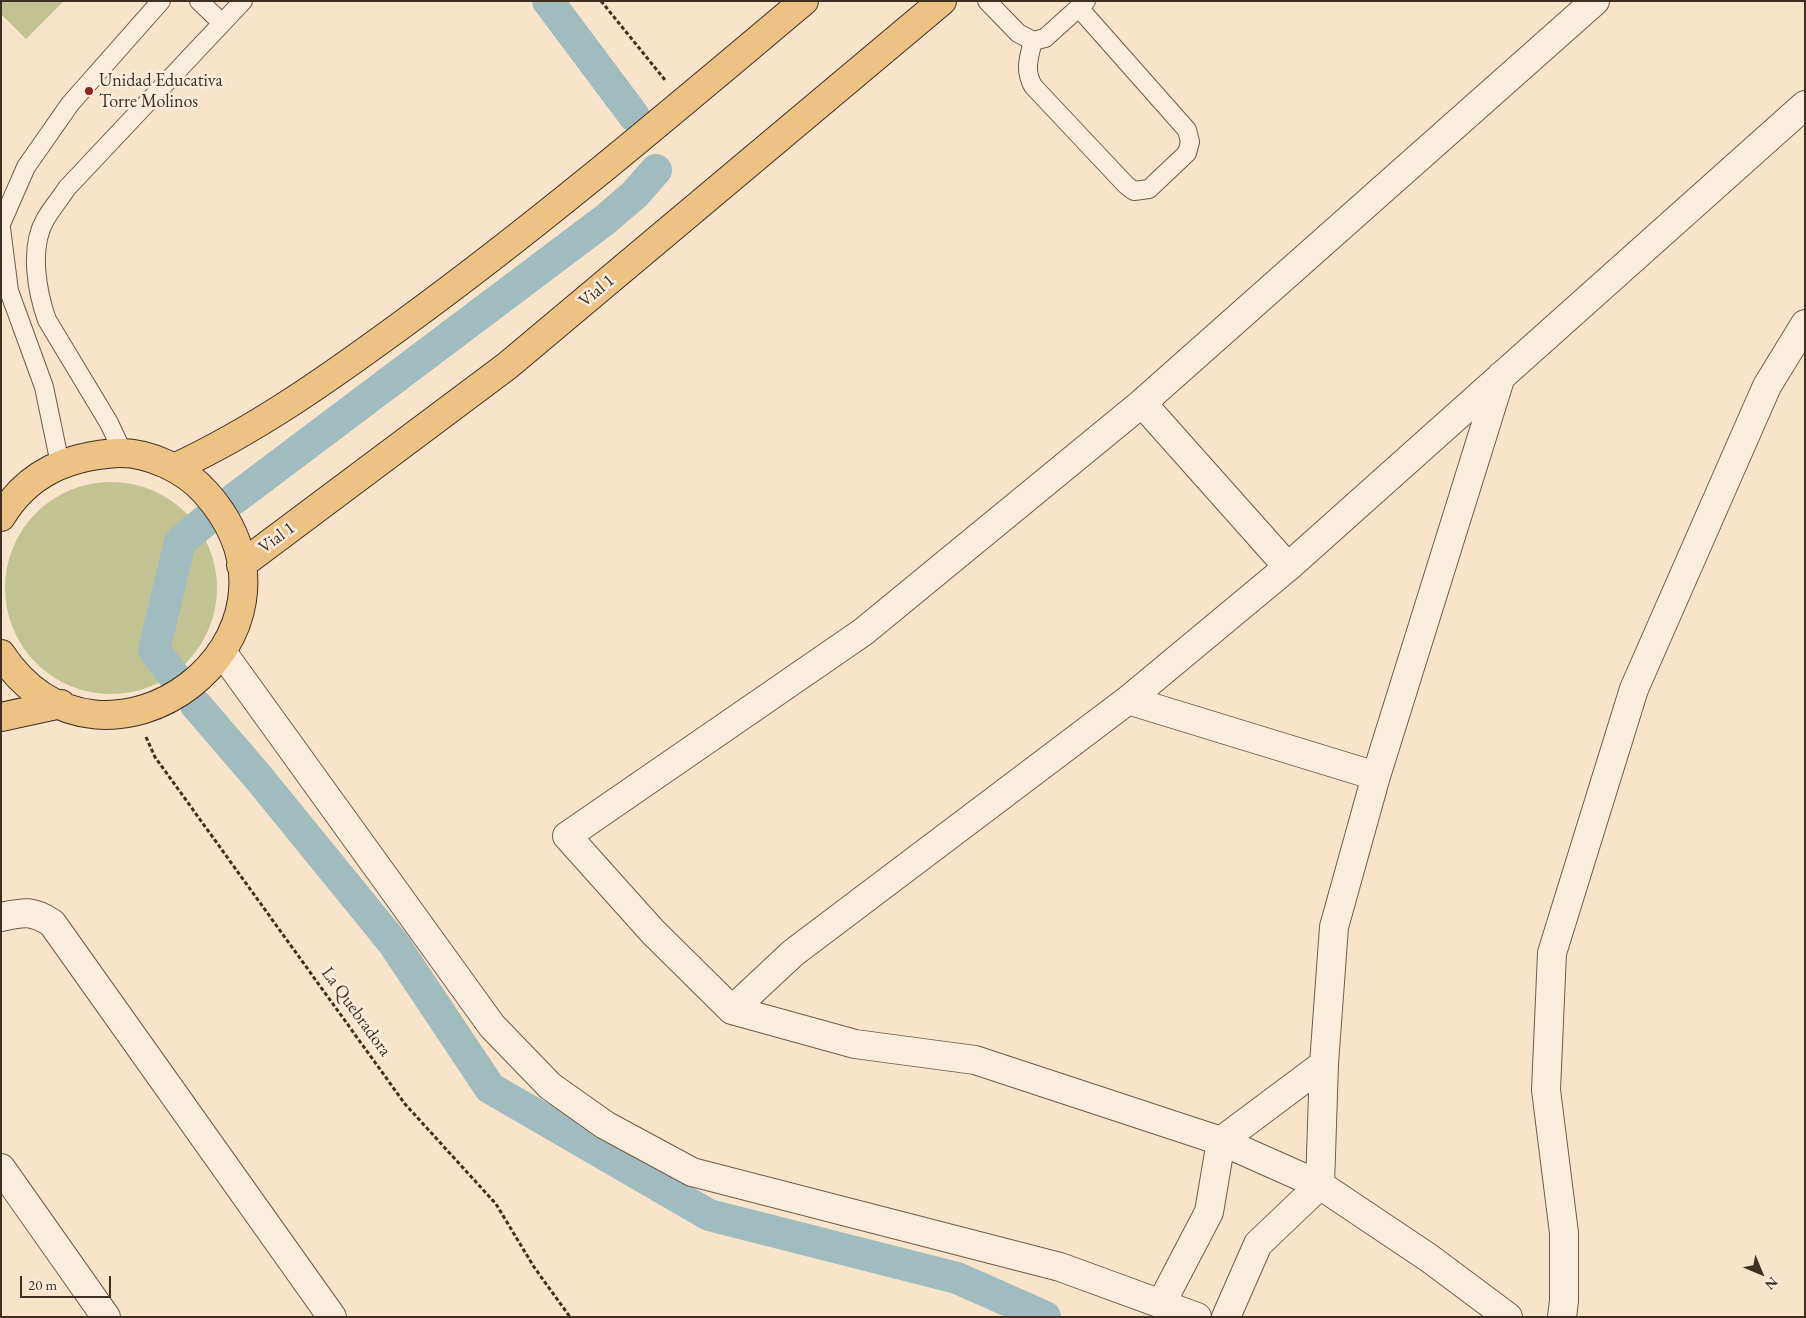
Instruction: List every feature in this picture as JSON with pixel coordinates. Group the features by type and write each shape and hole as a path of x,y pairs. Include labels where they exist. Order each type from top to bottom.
{"main road":[{"path":"174,468 262,423 340,370 448,291 560,204 804,1"},
{"name":"Vial 1","path":"241,565 507,366 942,1"},
{"path":"1,517 9,504 32,481 60,464 91,455 123,453 157,461 174,468 202,488 224,516 237,548 241,565 241,601 237,619 222,652 194,684 169,700 135,712 97,713 61,704 28,684 1,654"},
{"path":"1,717 61,704"}],"street":[{"path":"1508,1317 1429,1258 1320,1184 1221,1141 975,1060 855,1044 732,1010 653,932 568,836 863,632 1142,403 1595,1"},
{"path":"732,1010 792,953 1128,700 1288,567 1805,105"},
{"path":"1562,1317 1564,1301 1564,1233 1546,1090 1552,953 1634,689 1767,386 1805,324"},
{"path":"1226,1317 1258,1244 1320,1184 1324,1064 1334,927 1376,776 1501,376"},
{"path":"1142,403 1288,567"},
{"path":"222,652 492,1026 550,1086 605,1125 692,1172 1060,1266 1197,1317"},
{"path":"1128,700 1376,776"},
{"path":"1,917 22,912 37,914 52,923 332,1317"},
{"path":"1161,1304 1209,1212 1221,1141 1324,1064"},
{"path":"1,1168 106,1317"}],"lane":[{"path":"60,464 44,387 9,291 4,264 1,226 26,167 70,104 161,1"},
{"path":"199,1 222,24"},
{"path":"123,453 109,424 44,312 38,291 35,259 44,222 67,188 243,1"},
{"path":"987,1 1018,33 1033,41 1045,38 1082,4 1187,130 1190,142 1187,152 1149,189 1134,191 1126,185 1034,86 1029,78 1027,65 1033,41"},
{"path":"21,321 44,312"}],"path":[{"path":"601,1 683,102"},
{"name":"La Quebradora","path":"135,712 161,765 405,1104 496,1204 534,1267 570,1317"}],"shaded area":[{"path":"1,1 64,1 26,39 1,14"},
{"path":"101,482 121,482 142,486 161,494 186,513 199,529 209,547 215,567 217,588 215,609 209,629 199,647 186,663 161,682 142,690 121,694 101,694 80,690 61,682 44,670 29,655 17,638 9,619 5,598 5,578 9,557 17,538 29,521 44,506 61,494 80,486"}],"waterway":[{"path":"548,1 634,116"},
{"path":"234,499 606,219 635,194 656,170"},
{"path":"174,676 154,650 180,542 205,521"},
{"path":"196,705 258,777 394,944 490,1088 709,1215 957,1278 1045,1317"}],"place":[{"name":"Unidad Educativa Torre Molinos","path":"89,91"}]}
